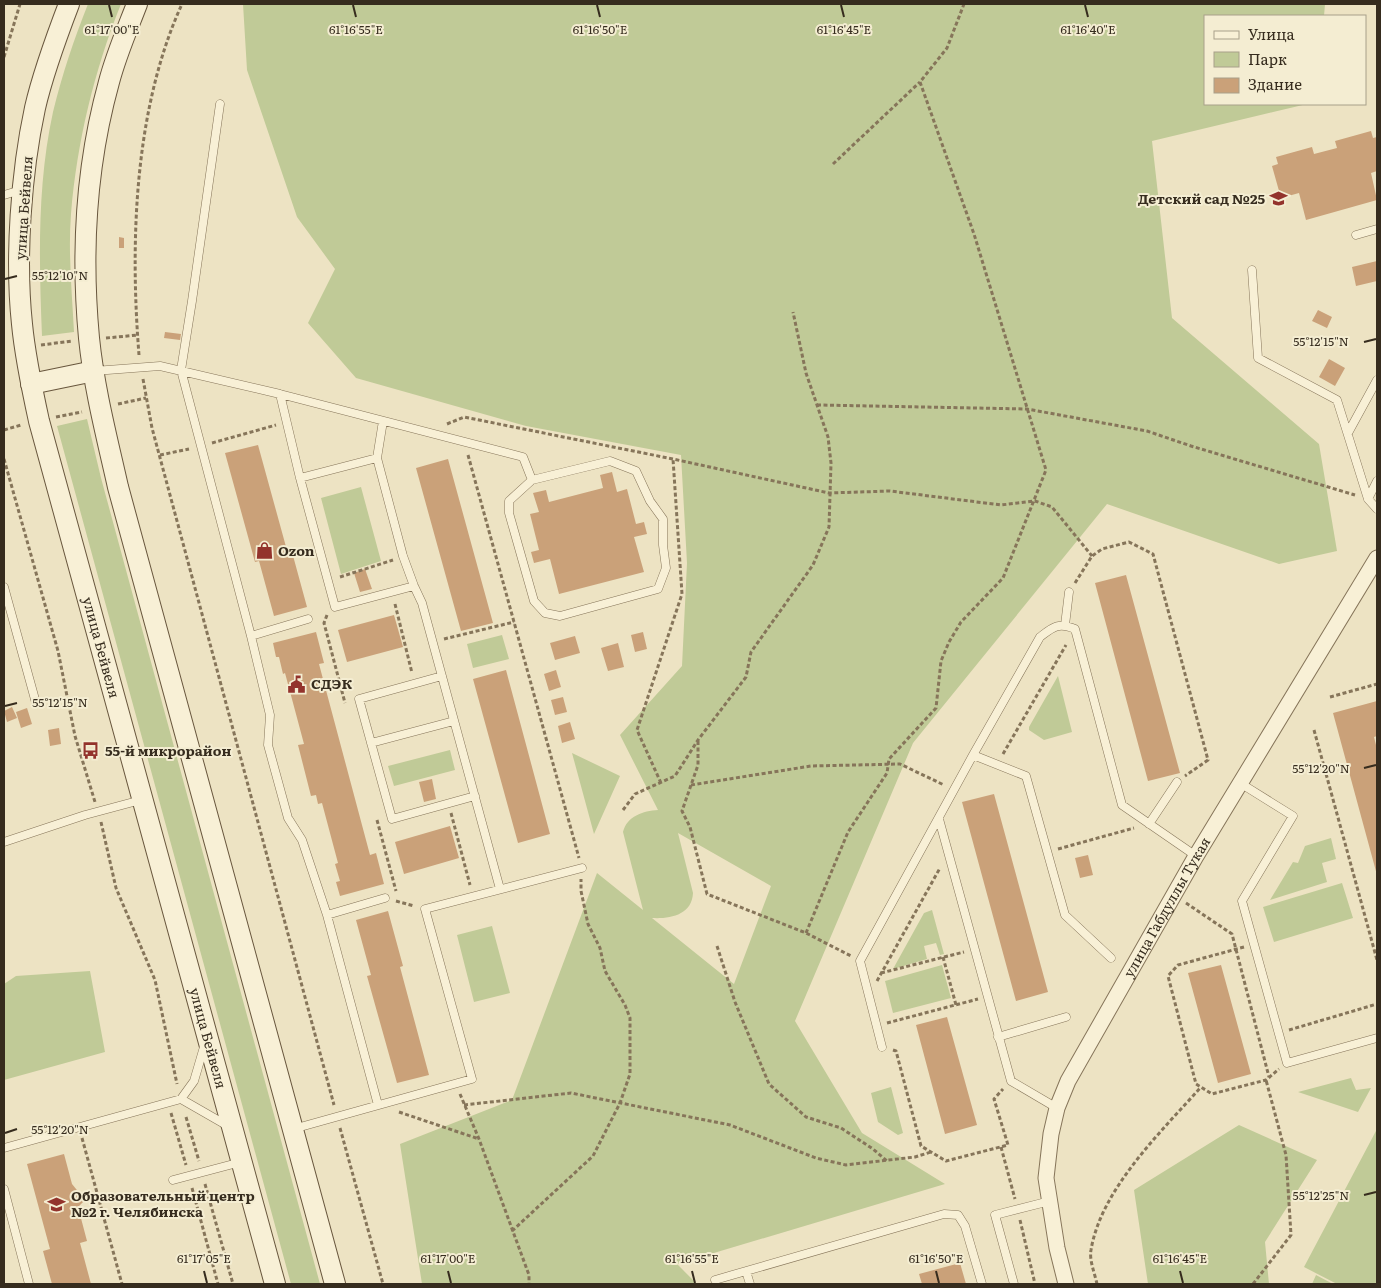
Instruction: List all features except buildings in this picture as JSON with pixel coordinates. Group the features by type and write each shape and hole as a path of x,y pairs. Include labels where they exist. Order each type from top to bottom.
{"main road":[{"name":"улица Бейвеля","path":"69,4 53,46 36,107 23,190 20,256 22,321 31,384 39,421 242,1162 272,1283"},
{"path":"137,4 120,46 109,82 100,119 88,194 85,243 86,294 94,371 118,487 335,1284"},
{"path":"31,384 94,371"}],"street":[{"name":"улица Габдуллы Тукая","path":"1066,1284 1057,1248 1046,1178 1051,1134 1057,1108 1068,1081 1175,896 1196,856 1377,558"}],"lane":[{"path":"220,104 181,370 270,715 268,745 288,818 302,840 327,915 378,1105"},
{"path":"4,195 23,190"},
{"path":"1356,235 1377,229"},
{"path":"1252,270 1258,358 1337,400 1368,499 1377,509"},
{"path":"94,371 160,366 280,394 523,457 532,480"},
{"path":"1348,434 1377,380"},
{"path":"280,394 300,478 335,607 414,586"},
{"path":"383,421 377,458 403,556 422,603 500,889"},
{"path":"300,478 377,458"},
{"path":"610,461 636,471 650,501 663,519 663,545 666,568 658,589 560,616 545,612 534,601 509,513 509,501 532,480 610,461"},
{"path":"1368,499 1377,481"},
{"path":"4,587 36,703"},
{"path":"1065,625 1069,592"},
{"path":"251,636 308,620"},
{"path":"882,1047 860,961 939,819 953,790 1040,637 1053,627 1065,625 1075,629 1122,805 1196,856"},
{"path":"442,676 359,699 371,743 392,819 475,796"},
{"path":"371,743 454,721"},
{"path":"973,755 1026,776 1065,915 1111,958"},
{"path":"1149,824 1177,782"},
{"path":"1240,783 1293,816 1242,901 1287,1063 1377,1038"},
{"path":"4,842 98,811 143,800"},
{"path":"939,819 1011,1081 1057,1108"},
{"path":"293,1129 472,1080 425,909 582,868"},
{"path":"327,915 385,898"},
{"path":"998,1037 1066,1017"},
{"path":"4,1148 181,1099 194,1081 207,1034"},
{"path":"181,1099 216,1118 233,1130"},
{"path":"173,1180 242,1162"},
{"path":"4,1189 29,1284"},
{"path":"1014,1284 995,1215 1050,1201"},
{"path":"715,1280 944,1214 958,1215 965,1226 982,1284"},
{"path":"746,1271 750,1284"}],"path":[{"path":"4,57 20,4"},
{"path":"182,4 162,56 143,146 136,241 136,312 140,367 160,455 383,1284"},
{"path":"833,164 920,82 948,48 964,4"},
{"path":"806,933 848,832 887,773 889,759 936,708 941,661 949,642 961,622 1004,578 1046,470 974,234 920,82"},
{"path":"623,810 635,794 676,776 698,740 746,678 752,652 813,564 830,527 831,462 828,437 806,373 793,312"},
{"path":"4,430 146,398"},
{"path":"817,405 1027,409 1147,431 1368,499"},
{"path":"427,433 464,417 830,493 890,491 1001,505 1035,501 1052,506 1092,556"},
{"path":"160,455 287,423"},
{"path":"464,442 582,868 580,891 588,924 600,948 605,971 625,1005 630,1018 630,1074 620,1103 593,1156 512,1232"},
{"path":"4,458 58,651 75,736 98,811 116,888 155,980 181,1099 233,1284"},
{"path":"661,782 637,730 682,594 673,459"},
{"path":"1069,592 1092,556 1102,549 1129,542 1153,554 1208,760 1177,782"},
{"path":"328,580 403,556"},
{"path":"392,591 415,683"},
{"path":"328,614 324,623 347,710"},
{"path":"433,642 514,622"},
{"path":"997,765 1075,629"},
{"path":"1330,697 1377,684"},
{"path":"1314,730 1377,960"},
{"path":"698,740 698,765 682,811 690,827 707,894 806,933 860,961"},
{"path":"691,786 811,766 900,764 953,790"},
{"path":"448,803 474,896"},
{"path":"376,815 398,901"},
{"path":"1047,852 1149,824"},
{"path":"869,995 948,853"},
{"path":"1175,896 1232,934 1286,1155 1291,1235 1253,1284"},
{"path":"385,898 425,909"},
{"path":"1254,944 1178,965 1168,976 1196,1084 1212,1094 1268,1078 1287,1063"},
{"path":"717,946 736,1002 769,1084 806,1117 841,1128 873,1149 887,1161"},
{"path":"881,973 975,949"},
{"path":"943,957 956,1005"},
{"path":"877,1026 987,996"},
{"path":"1279,1033 1377,1004"},
{"path":"882,1047 896,1051 921,1146 946,1161 1008,1145 994,1099 1011,1081"},
{"path":"456,1084 479,1139 512,1232 530,1274 529,1284"},
{"path":"1097,1284 1090,1252 1103,1212 1118,1186 1150,1144 1201,1087"},
{"path":"464,1105 571,1093 730,1125 824,1160 846,1165 915,1157 931,1152"},
{"path":"168,1103 218,1284"},
{"path":"378,1105 479,1139"},
{"path":"80,1127 122,1284"}],"green space":[{"path":"88,4 121,4 111,29 88,107 74,187 70,243 74,332 42,336 40,224 44,167 53,112 64,71"},
{"path":"243,4 1325,4 1324,15 1204,15 1204,105 1303,105 1152,141 1172,318 1319,444 1337,551 1279,564 1107,504 913,743 795,1021 862,1133 945,1184 677,1264 697,1284 422,1284 400,1144 512,1100 597,873 643,910 623,832 628,822 636,815 658,810 620,735 682,666 687,563 681,455 526,426 356,378 308,323 335,269 297,217 247,70","holes":["678,833 771,886 734,984 652,918 666,918 679,914 689,906 692,900 693,893"]},
{"path":"87,419 101,478 320,1284 291,1284 57,426"},
{"path":"361,487 381,561 341,574 321,498"},
{"path":"502,635 509,659 473,668 467,644"},
{"path":"1058,676 1072,732 1044,740 1029,730 1029,727"},
{"path":"450,750 455,770 394,786 388,766"},
{"path":"572,753 620,776 594,834"},
{"path":"1331,838 1336,859 1322,863 1327,882 1270,900 1293,862 1298,863 1305,846"},
{"path":"1342,883 1353,918 1274,942 1263,907"},
{"path":"932,910 944,954 940,955 936,943 924,946 927,959 893,969 924,913"},
{"path":"492,926 510,993 474,1002 457,935"},
{"path":"942,965 951,998 893,1013 885,981"},
{"path":"90,971 105,1052 4,1080 4,984 16,976"},
{"path":"1351,1078 1356,1090 1371,1088 1358,1112 1298,1092"},
{"path":"891,1087 903,1133 898,1135 878,1122 871,1093"},
{"path":"1239,1125 1317,1160 1265,1242 1269,1284 1148,1284 1134,1190"},
{"path":"1377,1129 1377,1284 1337,1284 1304,1267"},
{"path":"1316,1275 1333,1284 1312,1284"}],"place":[{"name":"Детский сад №25","path":"1279,199"},
{"name":"Ozon","path":"264,551"},
{"name":"СДЭК","path":"297,684"},
{"name":"55-й микрорайон","path":"91,751"},
{"name":"Образовательный центр №2 г. Челябинска","path":"57,1204"}]}
